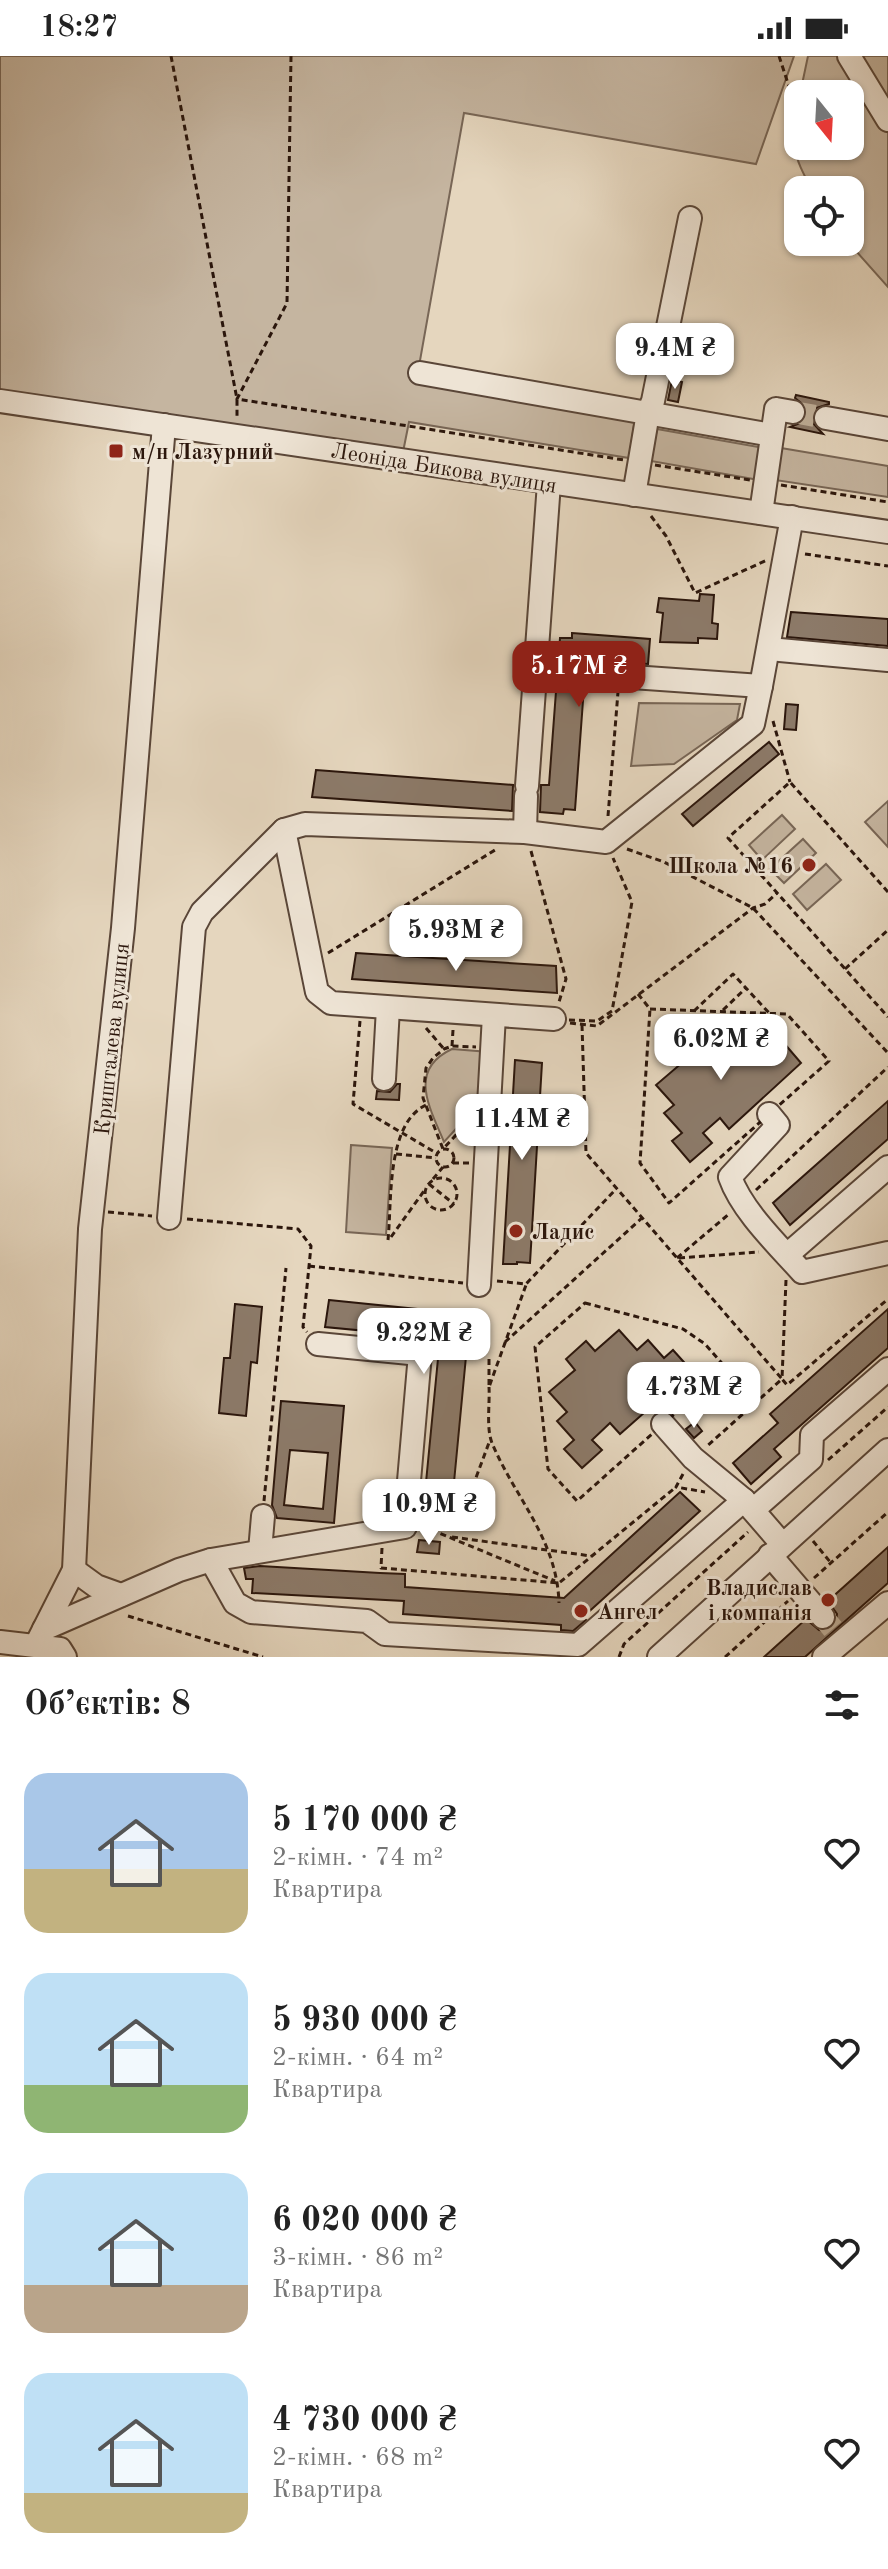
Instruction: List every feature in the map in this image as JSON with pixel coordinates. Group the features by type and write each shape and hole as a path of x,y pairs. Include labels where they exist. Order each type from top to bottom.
{"street":[{"path":"849,56 888,120"},
{"path":"634,495 648,413 690,218"},
{"path":"420,373 772,435"},
{"name":"Леоніда Бикова вулиця","path":"0,401 888,532"},
{"path":"761,513 776,409 793,412"},
{"path":"826,418 888,429"},
{"name":"Кришталева вулиця","path":"40,1637 74,1570 92,1211 123,928 164,425"},
{"path":"525,832 549,483"},
{"path":"169,1218 194,927 202,912 284,830 305,824 525,832 606,842 753,724 792,517"},
{"path":"769,649 888,660"},
{"path":"589,674 761,686"},
{"path":"284,830 317,992 331,1003 554,1019"},
{"path":"384,1079 388,1008"},
{"path":"479,1285 494,1015"},
{"path":"769,1114 778,1125 730,1177 736,1195 802,1272 888,1253"},
{"path":"785,1252 888,1167"},
{"path":"0,1642 40,1637 124,1606 179,1570 211,1560 405,1527 420,1354 318,1344"},
{"path":"211,1560 235,1603 251,1612 367,1621 385,1634 578,1645 748,1505 811,1459 812,1435 888,1369"},
{"path":"663,1424 693,1458 748,1505 833,1628"},
{"path":"659,1657 888,1450"},
{"path":"260,1551 263,1516"},
{"path":"74,1570 124,1606"},
{"path":"824,1657 833,1628 888,1603"},
{"path":"40,1637 60,1649 65,1657"}],"path":[{"path":"171,56 237,399 237,435"},
{"path":"237,399 287,303 291,56"},
{"path":"779,56 787,80"},
{"path":"237,399 888,502"},
{"path":"666,536 695,593 787,551 888,566"},
{"path":"554,1019 597,1021 612,1011 632,902 606,842 619,676"},
{"path":"761,686 790,782 888,892"},
{"path":"790,782 728,838 888,1017"},
{"path":"525,832 566,979 554,1019"},
{"path":"606,842 664,862 753,908 888,1053"},
{"path":"328,953 499,848"},
{"path":"554,1019 597,1026 777,893"},
{"path":"845,969 888,930"},
{"path":"693,1011 733,974 770,1014"},
{"path":"721,1012 746,988"},
{"path":"638,994 650,1009 640,1163 669,1203 829,1061 787,1014 650,1009"},
{"path":"361,1005 353,1104 437,1156"},
{"path":"582,1025 586,1153 787,1385 888,1299"},
{"path":"426,1105 415,1111 400,1132 388,1240 443,1167 454,1160 451,1152 443,1149 426,1105 423,1098 426,1068 438,1053 452,1046 492,1048"},
{"path":"677,1258 888,1067"},
{"path":"443,1167 438,1163 437,1156 488,1099"},
{"path":"396,1154 437,1156"},
{"path":"438,1179 453,1184 457,1194 454,1204 446,1209 431,1207 426,1199 429,1184 438,1179"},
{"path":"429,1184 454,1204"},
{"path":"489,1387 526,1284 616,1189"},
{"path":"92,1211 298,1229 311,1246 303,1327 318,1344"},
{"path":"505,1342 642,1218"},
{"path":"677,1258 785,1252 782,1379 693,1458"},
{"path":"309,1266 479,1285 487,1280 526,1284"},
{"path":"263,1516 286,1268"},
{"path":"585,1303 683,1329 705,1344 726,1368 663,1424 577,1501 548,1469 535,1347 585,1303"},
{"path":"489,1359 490,1440 461,1518 418,1525 559,1583"},
{"path":"273,1407 280,1407"},
{"path":"490,1440 539,1527 559,1583 559,1603"},
{"path":"382,1531 381,1568 559,1583 676,1487"},
{"path":"446,1537 591,1556"},
{"path":"124,1606 263,1657"}],"shaded area":[{"path":"0,56 794,56 756,164 464,113 416,383 635,419 629,458 409,422 403,452 0,393"},
{"path":"808,56 888,56 888,287 860,256 864,256 864,176 805,176 798,160 864,160 864,80 803,80"},
{"path":"657,429 764,448 759,480 651,461"},
{"path":"781,448 888,466 888,497 775,480"},
{"path":"639,703 740,704 737,720 674,764 631,766"},
{"path":"888,801 888,847 865,822"},
{"path":"782,815 795,829 762,860 749,845"},
{"path":"803,839 816,853 784,883 770,869"},
{"path":"826,864 841,880 807,910 793,894"},
{"path":"452,1049 489,1052 486,1096 444,1142 429,1103 426,1079 438,1058"},
{"path":"351,1145 392,1148 386,1235 346,1232"}],"building":[{"path":"672,380 682,382 678,402 668,400"},
{"path":"796,395 829,402 816,408 812,415 813,423 823,434 790,427 803,422 807,415 806,407 795,398"},
{"path":"700,594 714,595 712,623 718,624 717,639 698,638 698,643 660,642 663,613 657,612 659,598 699,601"},
{"path":"791,612 888,619 888,646 787,637"},
{"path":"572,633 650,639 648,664 590,660 578,666 576,679 584,687 575,810 564,809 563,814 540,812 541,785 549,785 560,638 572,638"},
{"path":"786,704 798,705 796,730 784,729"},
{"path":"769,742 779,754 693,826 682,814"},
{"path":"316,770 513,785 512,811 312,797"},
{"path":"356,953 556,966 557,993 352,979"},
{"path":"730,1020 747,1039 757,1030 774,1050 783,1042 801,1063 729,1129 720,1118 703,1133 712,1143 690,1162 672,1141 682,1133 664,1113 674,1105 656,1085 683,1062 674,1052 696,1033 704,1042"},
{"path":"515,1060 542,1063 530,1263 503,1264"},
{"path":"400,1084 399,1100 376,1099 377,1091 390,1092"},
{"path":"888,1101 888,1139 790,1225 773,1203"},
{"path":"329,1300 466,1314 465,1324 469,1325 452,1503 424,1503 440,1338 325,1327"},
{"path":"235,1304 262,1307 257,1363 251,1362 246,1416 219,1413 224,1358 230,1358"},
{"path":"888,1309 888,1348 774,1449 781,1457 751,1484 733,1463 778,1423 770,1414"},
{"path":"619,1330 637,1350 648,1340 664,1358 673,1350 691,1370 671,1387 662,1377 643,1394 653,1405 620,1434 610,1423 592,1440 602,1450 582,1468 564,1449 574,1440 557,1421 567,1412 549,1392 575,1370 566,1359 586,1341 595,1351"},
{"path":"281,1401 344,1406 334,1523 277,1518 272,1505","holes":["290,1450 328,1453 323,1509 284,1505"]},
{"path":"695,1422 702,1431 694,1438 686,1429"},
{"path":"680,1492 700,1511 583,1617 586,1620 573,1631 561,1630 561,1625 403,1614 404,1601 252,1593 253,1579 246,1579 244,1568 260,1566 405,1574 405,1587 564,1598"},
{"path":"419,1540 440,1542 439,1554 417,1552"},
{"path":"888,1547 888,1583 805,1657 764,1657 806,1619 819,1630 826,1631 833,1627 837,1614 828,1601"}],"tunnel":[{"path":"793,412 826,418"},
{"path":"823,1617 833,1629"}],"place":[{"name":"м/н Лазурний","path":"116,451"},
{"name":"Школа №16","path":"809,865"},
{"name":"Ладис","path":"516,1231"},
{"name":"Владислав і компанія","path":"828,1600"},
{"name":"Ангел","path":"581,1611"}]}
